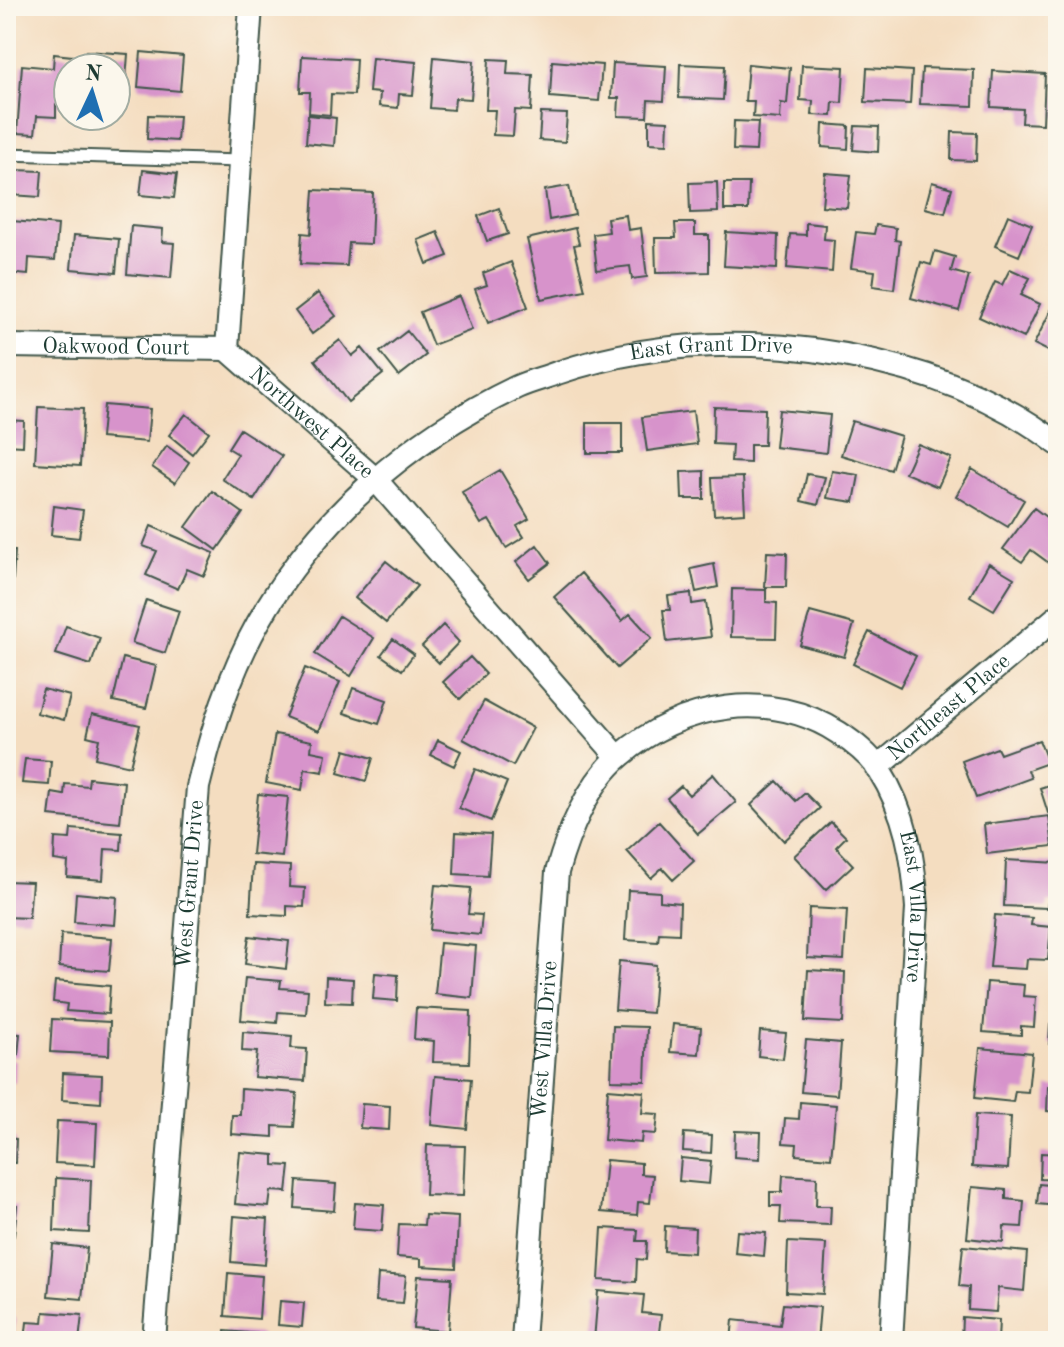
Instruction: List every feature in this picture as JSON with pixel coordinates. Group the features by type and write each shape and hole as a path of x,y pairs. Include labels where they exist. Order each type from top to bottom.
{"street":[{"name":"Northwest Place","path":"251,6 227,349 375,479 618,757"},
{"name":"East Grant Drive","path":"375,479 457,422 518,386 637,351 704,345 775,345 851,355 907,368 967,390 1035,426 1058,444"},
{"name":"Oakwood Court","path":"6,346 227,349"},
{"name":"West Grant Drive","path":"154,1341 198,787 210,737 231,679 258,622 317,537 375,479"},
{"name":"Northeast Place","path":"877,768 1058,616"},
{"name":"East Villa Drive","path":"618,757 663,726 707,711 755,705 800,713 858,745 877,768 899,806 915,870 917,908 891,1341"},
{"name":"West Villa Drive","path":"523,1341 557,872 569,830 618,757"}],"lane":[{"path":"6,154 240,161"}],"building":[{"path":"141,52 183,56 180,91 138,87"},
{"path":"302,56 356,59 354,95 331,94 330,115 309,113 310,92 300,92"},
{"path":"434,57 474,61 471,99 455,98 454,110 430,108"},
{"path":"372,58 416,62 413,95 399,94 398,108 379,106 380,93 369,92"},
{"path":"489,59 508,60 507,74 533,75 531,111 515,110 513,136 493,135 495,110 486,110"},
{"path":"552,61 602,65 599,101 550,97"},
{"path":"613,63 666,66 664,101 648,100 647,117 618,116 619,98 611,98"},
{"path":"680,64 725,66 723,100 679,98"},
{"path":"748,64 790,68 787,104 781,103 780,119 753,117 754,101 745,101"},
{"path":"22,65 52,68 52,117 37,116 35,134 17,133"},
{"path":"802,65 844,67 842,103 833,102 832,116 812,115 813,101 800,100"},
{"path":"867,68 912,71 910,104 865,102"},
{"path":"922,68 974,70 973,106 920,104"},
{"path":"993,71 1045,74 1043,124 1022,123 1023,109 991,107"},
{"path":"1058,93 1058,118 1053,117"},
{"path":"541,113 567,114 565,142 539,140"},
{"path":"148,115 179,116 177,141 147,139"},
{"path":"308,115 336,118 334,146 306,143"},
{"path":"649,120 668,121 667,144 649,143"},
{"path":"734,121 758,122 756,151 733,150"},
{"path":"823,124 849,126 848,149 822,147"},
{"path":"855,126 879,127 878,152 853,150"},
{"path":"952,132 977,133 976,161 951,160"},
{"path":"15,170 42,171 40,197 12,195"},
{"path":"143,170 177,174 174,198 140,195"},
{"path":"825,173 851,175 847,208 822,206"},
{"path":"717,182 718,212 690,213 689,183"},
{"path":"932,182 952,188 945,213 925,208"},
{"path":"724,183 749,183 748,210 724,210"},
{"path":"569,186 575,215 549,220 545,190"},
{"path":"314,190 373,193 371,244 349,243 347,266 300,264 302,233 311,234"},
{"path":"499,208 508,234 487,241 478,216"},
{"path":"626,215 628,230 641,228 647,277 632,279 630,266 597,270 593,234 609,232 607,218"},
{"path":"1008,215 1032,225 1019,256 995,246"},
{"path":"12,221 58,225 55,260 29,258 28,275 8,273"},
{"path":"675,223 695,223 695,235 709,235 709,272 656,273 655,238 676,238"},
{"path":"806,223 825,225 824,239 834,240 832,272 787,268 790,234 806,235"},
{"path":"876,225 896,228 895,240 900,241 894,289 873,286 875,271 851,268 856,232 874,234"},
{"path":"131,226 163,229 162,242 174,243 171,278 127,274"},
{"path":"575,228 579,244 574,245 585,290 541,299 527,239"},
{"path":"438,232 448,256 427,264 418,240"},
{"path":"726,232 778,235 777,269 724,266"},
{"path":"74,235 119,239 116,273 71,269"},
{"path":"935,251 955,257 951,271 969,276 959,311 911,298 921,262 931,265"},
{"path":"511,262 528,307 488,323 475,289 487,285 483,273"},
{"path":"1010,269 1030,278 1021,295 1040,304 1024,338 979,317 995,282 1002,285"},
{"path":"318,293 336,316 312,334 295,311"},
{"path":"459,296 472,330 433,345 420,312"},
{"path":"1058,296 1058,356 1034,344"},
{"path":"407,331 426,355 399,376 380,352"},
{"path":"340,340 352,356 362,348 383,374 348,402 315,360"},
{"path":"104,405 150,409 147,442 101,438"},
{"path":"38,407 83,409 80,466 35,463"},
{"path":"714,407 765,409 764,445 750,445 750,463 731,462 732,445 713,444"},
{"path":"779,410 830,415 826,453 775,447"},
{"path":"693,411 697,444 647,451 642,417"},
{"path":"186,414 209,432 192,454 169,435"},
{"path":"6,420 24,421 23,446 6,445"},
{"path":"852,421 901,436 891,470 841,455"},
{"path":"587,423 622,423 622,453 587,453"},
{"path":"240,429 282,456 254,500 222,479 238,454 228,448"},
{"path":"918,444 951,458 938,487 905,473"},
{"path":"167,446 189,462 175,483 152,467"},
{"path":"972,469 1024,500 1008,527 956,496"},
{"path":"500,470 529,519 517,526 524,537 506,548 489,520 481,524 462,492"},
{"path":"704,471 704,499 682,499 681,472"},
{"path":"832,471 859,475 854,502 827,498"},
{"path":"807,474 825,477 818,505 801,501"},
{"path":"743,477 745,513 714,515 712,478"},
{"path":"212,491 243,513 217,550 186,527"},
{"path":"54,506 83,510 79,538 51,535"},
{"path":"1034,508 1058,526 1058,551 1049,563 1031,550 1022,562 1003,549"},
{"path":"151,526 214,553 204,576 187,569 178,589 146,575 157,551 143,546"},
{"path":"537,545 550,563 529,579 516,562"},
{"path":"6,551 15,551 13,579 6,578"},
{"path":"767,552 787,553 786,587 765,587"},
{"path":"386,561 417,586 386,623 355,598"},
{"path":"989,563 1014,578 994,610 970,596"},
{"path":"714,564 718,587 696,592 691,569"},
{"path":"581,573 622,621 630,614 652,638 617,668 554,597"},
{"path":"732,589 766,590 766,602 777,603 776,638 731,637"},
{"path":"691,593 692,604 706,602 711,637 667,642 663,610 670,610 668,596"},
{"path":"146,600 179,611 165,653 132,643"},
{"path":"810,612 854,624 844,657 800,645"},
{"path":"339,616 374,638 351,676 315,654"},
{"path":"443,625 459,642 439,663 422,646"},
{"path":"66,626 100,638 91,665 56,654"},
{"path":"869,632 916,656 900,687 853,664"},
{"path":"393,639 414,654 402,670 381,655"},
{"path":"470,657 486,674 460,699 443,682"},
{"path":"123,658 156,666 146,708 113,701"},
{"path":"305,668 340,682 319,731 285,717"},
{"path":"353,688 387,700 379,724 344,713"},
{"path":"43,689 70,696 64,720 37,713"},
{"path":"484,701 533,728 513,766 463,739"},
{"path":"92,714 140,725 130,766 95,758 99,739 87,736"},
{"path":"275,734 312,741 311,751 326,754 323,772 305,769 302,790 266,783"},
{"path":"438,740 461,751 454,766 431,755"},
{"path":"1039,740 1048,763 1028,770 1031,778 976,798 962,761 997,748 1000,754"},
{"path":"345,750 373,758 366,781 338,773"},
{"path":"25,759 51,761 49,785 22,783"},
{"path":"475,769 507,782 491,821 459,808"},
{"path":"713,774 736,802 698,834 667,798 681,786 689,795"},
{"path":"89,778 124,782 120,823 49,816 52,793 64,795 65,784 88,786"},
{"path":"777,781 796,801 805,793 820,808 784,841 751,805"},
{"path":"1058,782 1058,810 1048,813 1040,788"},
{"path":"258,794 288,797 282,857 252,854"},
{"path":"1049,816 1053,846 987,854 984,824"},
{"path":"659,822 694,861 673,880 662,868 651,878 627,851"},
{"path":"831,822 846,837 836,847 853,865 826,890 794,856"},
{"path":"71,829 122,833 121,850 105,849 103,880 67,877 68,862 54,860 55,838 70,839"},
{"path":"456,832 491,834 488,876 454,874"},
{"path":"1006,860 1058,863 1058,902 1048,902 1047,908 1004,906"},
{"path":"253,864 290,866 289,887 305,888 304,907 287,906 287,916 250,914"},
{"path":"6,881 32,882 29,918 6,917"},
{"path":"435,885 471,888 468,914 482,915 480,935 430,930"},
{"path":"628,890 660,892 660,901 680,903 679,934 659,933 658,942 625,940"},
{"path":"76,893 117,897 115,925 74,922"},
{"path":"809,908 847,910 844,960 807,958"},
{"path":"995,915 1032,918 1031,925 1051,927 1048,960 1027,959 1026,969 990,967"},
{"path":"61,934 112,938 109,971 59,967"},
{"path":"249,936 289,941 286,969 245,964"},
{"path":"440,943 476,946 472,998 435,994"},
{"path":"619,961 656,965 652,1013 615,1010"},
{"path":"808,970 845,972 843,1023 805,1021"},
{"path":"375,973 398,975 397,1001 373,999"},
{"path":"326,977 353,979 352,1003 325,1002"},
{"path":"245,978 281,981 280,988 308,990 306,1014 278,1012 277,1023 241,1020"},
{"path":"55,981 110,986 108,1014 66,1011 67,1004 53,1002"},
{"path":"987,982 1024,985 1023,996 1036,997 1034,1027 1021,1026 1021,1035 983,1032"},
{"path":"416,1008 471,1011 469,1063 433,1062 434,1041 414,1039"},
{"path":"52,1019 110,1022 109,1055 50,1052"},
{"path":"673,1024 701,1027 699,1054 670,1052"},
{"path":"1050,1025 1058,1026 1058,1044 1049,1044"},
{"path":"613,1026 647,1027 645,1081 611,1080"},
{"path":"760,1031 786,1033 783,1059 758,1056"},
{"path":"243,1032 292,1036 291,1048 307,1049 305,1081 254,1077 257,1052 242,1051"},
{"path":"6,1033 20,1034 18,1056 6,1055"},
{"path":"806,1040 841,1043 837,1095 801,1092"},
{"path":"980,1048 1032,1053 1028,1092 1015,1091 1013,1102 975,1098"},
{"path":"6,1059 16,1060 15,1083 6,1082"},
{"path":"63,1073 102,1075 101,1103 62,1100"},
{"path":"435,1076 471,1079 467,1129 431,1125"},
{"path":"1048,1086 1058,1087 1058,1112 1047,1111"},
{"path":"241,1089 297,1093 294,1127 273,1126 273,1137 231,1134 232,1115 240,1115"},
{"path":"608,1089 644,1092 642,1113 658,1114 656,1134 642,1133 641,1143 604,1140"},
{"path":"800,1102 836,1105 831,1158 796,1155 797,1144 783,1143 785,1118 799,1119"},
{"path":"362,1104 390,1106 389,1130 360,1128"},
{"path":"975,1115 1011,1117 1008,1169 972,1167"},
{"path":"57,1121 97,1123 95,1165 55,1163"},
{"path":"735,1131 761,1132 760,1159 734,1157"},
{"path":"684,1133 712,1135 711,1153 683,1151"},
{"path":"6,1138 16,1139 15,1163 6,1163"},
{"path":"427,1145 465,1146 463,1196 425,1195"},
{"path":"240,1152 274,1155 274,1165 290,1166 287,1192 271,1191 269,1207 235,1204"},
{"path":"1041,1153 1058,1154 1058,1180 1040,1179"},
{"path":"681,1158 711,1161 709,1184 679,1181"},
{"path":"606,1160 641,1163 641,1174 653,1175 650,1203 638,1202 637,1215 601,1212"},
{"path":"783,1175 817,1177 816,1206 831,1206 830,1225 780,1223 781,1206 770,1206 770,1192 782,1192"},
{"path":"56,1178 91,1180 89,1233 54,1231"},
{"path":"297,1181 336,1184 334,1211 295,1208"},
{"path":"1039,1184 1058,1186 1058,1206 1037,1204"},
{"path":"972,1187 1006,1190 1006,1199 1024,1201 1022,1227 1004,1226 1003,1242 967,1238"},
{"path":"355,1203 384,1205 382,1231 353,1229"},
{"path":"6,1205 17,1206 14,1236 6,1235"},
{"path":"425,1215 458,1217 456,1268 421,1266 421,1259 397,1257 399,1224 424,1225"},
{"path":"234,1216 268,1219 265,1265 231,1262"},
{"path":"665,1226 695,1228 694,1253 664,1251"},
{"path":"602,1228 638,1230 637,1241 647,1241 646,1260 637,1259 636,1282 599,1280"},
{"path":"737,1231 766,1233 764,1256 735,1253"},
{"path":"788,1242 826,1244 823,1294 786,1292"},
{"path":"53,1244 87,1248 82,1299 48,1296"},
{"path":"963,1246 1027,1252 1024,1291 998,1288 996,1312 968,1310 969,1287 959,1286"},
{"path":"228,1273 262,1276 259,1319 225,1316"},
{"path":"378,1274 406,1276 403,1303 376,1301"},
{"path":"6,1275 13,1275 11,1301 6,1301"},
{"path":"418,1276 452,1278 448,1331 413,1328"},
{"path":"598,1291 644,1295 642,1313 661,1315 658,1341 594,1341"},
{"path":"280,1301 304,1303 302,1327 278,1325"},
{"path":"783,1304 820,1307 817,1341 731,1341 733,1320 780,1325"},
{"path":"44,1312 82,1315 79,1341 25,1341 27,1322 43,1323"},
{"path":"6,1317 16,1318 13,1341 6,1341"},
{"path":"962,1317 999,1320 998,1341 961,1341"},
{"path":"225,1331 261,1334 261,1341 224,1341"}]}
